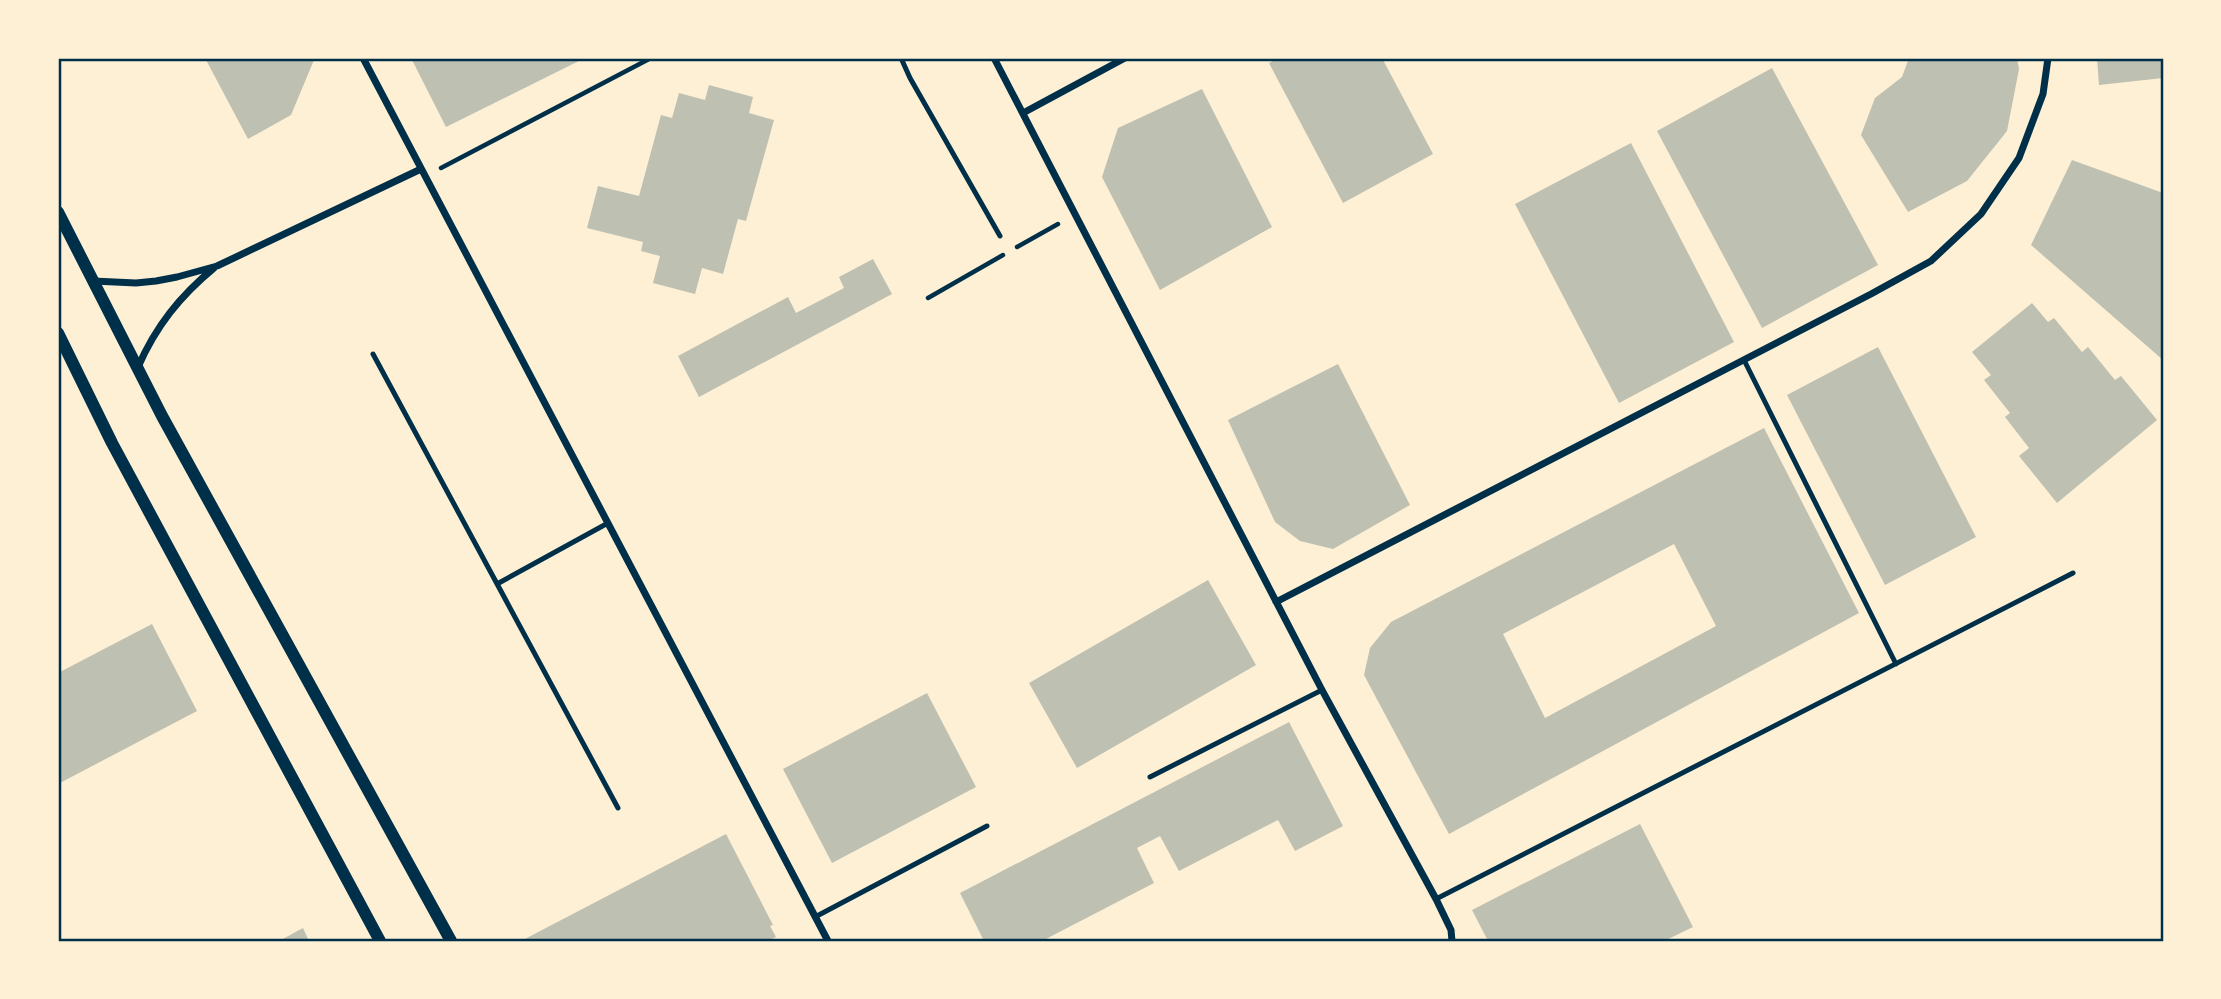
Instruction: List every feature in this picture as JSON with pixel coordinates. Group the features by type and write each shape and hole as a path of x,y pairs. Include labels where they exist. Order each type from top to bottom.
{"street":[{"path":"363,58 828,941"},
{"path":"994,58 1322,690 1436,899 1451,930 1452,941"},
{"path":"1023,113 1125,58"},
{"path":"1276,602 1931,261 1981,214 2019,158 2043,94 2048,58"},
{"path":"93,281 156,281 218,266 423,173"},
{"path":"58,212 176,441 451,941"},
{"path":"138,367 148,345 170,312 197,282 218,266"},
{"path":"58,333 112,443 380,941"}],"lane":[{"path":"901,58 1000,236"},
{"path":"373,354 618,808"},
{"path":"1744,360 1896,664"},
{"path":"497,584 608,523"},
{"path":"1436,899 2073,573"},
{"path":"1150,777 1322,690"},
{"path":"816,917 987,826"}],"path":[{"path":"423,173 651,58"}],"building":[{"path":"205,58 314,60 291,115 248,139"},
{"path":"411,58 585,58 446,127"},
{"path":"1279,58 1382,58 1433,154 1343,203 1269,63"},
{"path":"1909,58 2017,58 2019,69 2007,131 1967,181 1908,212 1861,135 1875,98 1902,77"},
{"path":"2097,58 2163,58 2163,78 2099,85"},
{"path":"1772,68 1878,265 1762,328 1657,131"},
{"path":"709,85 753,97 749,113 774,120 746,221 738,219 723,274 702,268 695,294 653,283 660,256 641,251 643,242 587,228 598,186 639,196 661,115 672,118 679,93 705,100"},
{"path":"1202,89 1272,227 1160,290 1102,177 1118,128"},
{"path":"1631,143 1734,342 1619,403 1515,204"},
{"path":"2072,160 2163,193 2163,360 2031,245"},
{"path":"873,259 892,294 699,397 678,356 788,297 796,313 844,288 839,277"},
{"path":"2032,303 2048,322 2054,318 2082,352 2088,347 2115,380 2121,376 2157,420 2057,503 2019,456 2029,448 2005,417 2010,413 1984,380 1991,375 1972,352"},
{"path":"1878,347 1976,537 1885,585 1787,395"},
{"path":"1338,364 1410,505 1333,549 1300,541 1275,522 1228,420"},
{"path":"1764,428 1859,613 1449,834 1364,675 1370,648 1391,622","holes":["1674,544 1716,626 1545,718 1503,634"]},
{"path":"1208,580 1256,665 1077,768 1029,683"},
{"path":"152,624 197,711 58,784 58,673"},
{"path":"927,693 976,787 832,863 783,769"},
{"path":"1289,722 1343,826 1295,851 1278,820 1179,871 1160,836 1137,848 1154,883 1042,941 984,941 960,893"},
{"path":"1640,824 1693,927 1664,941 1488,941 1472,910"},
{"path":"726,834 773,925 770,926 776,937 767,941 521,941"},
{"path":"303,928 309,941 279,941"}]}
